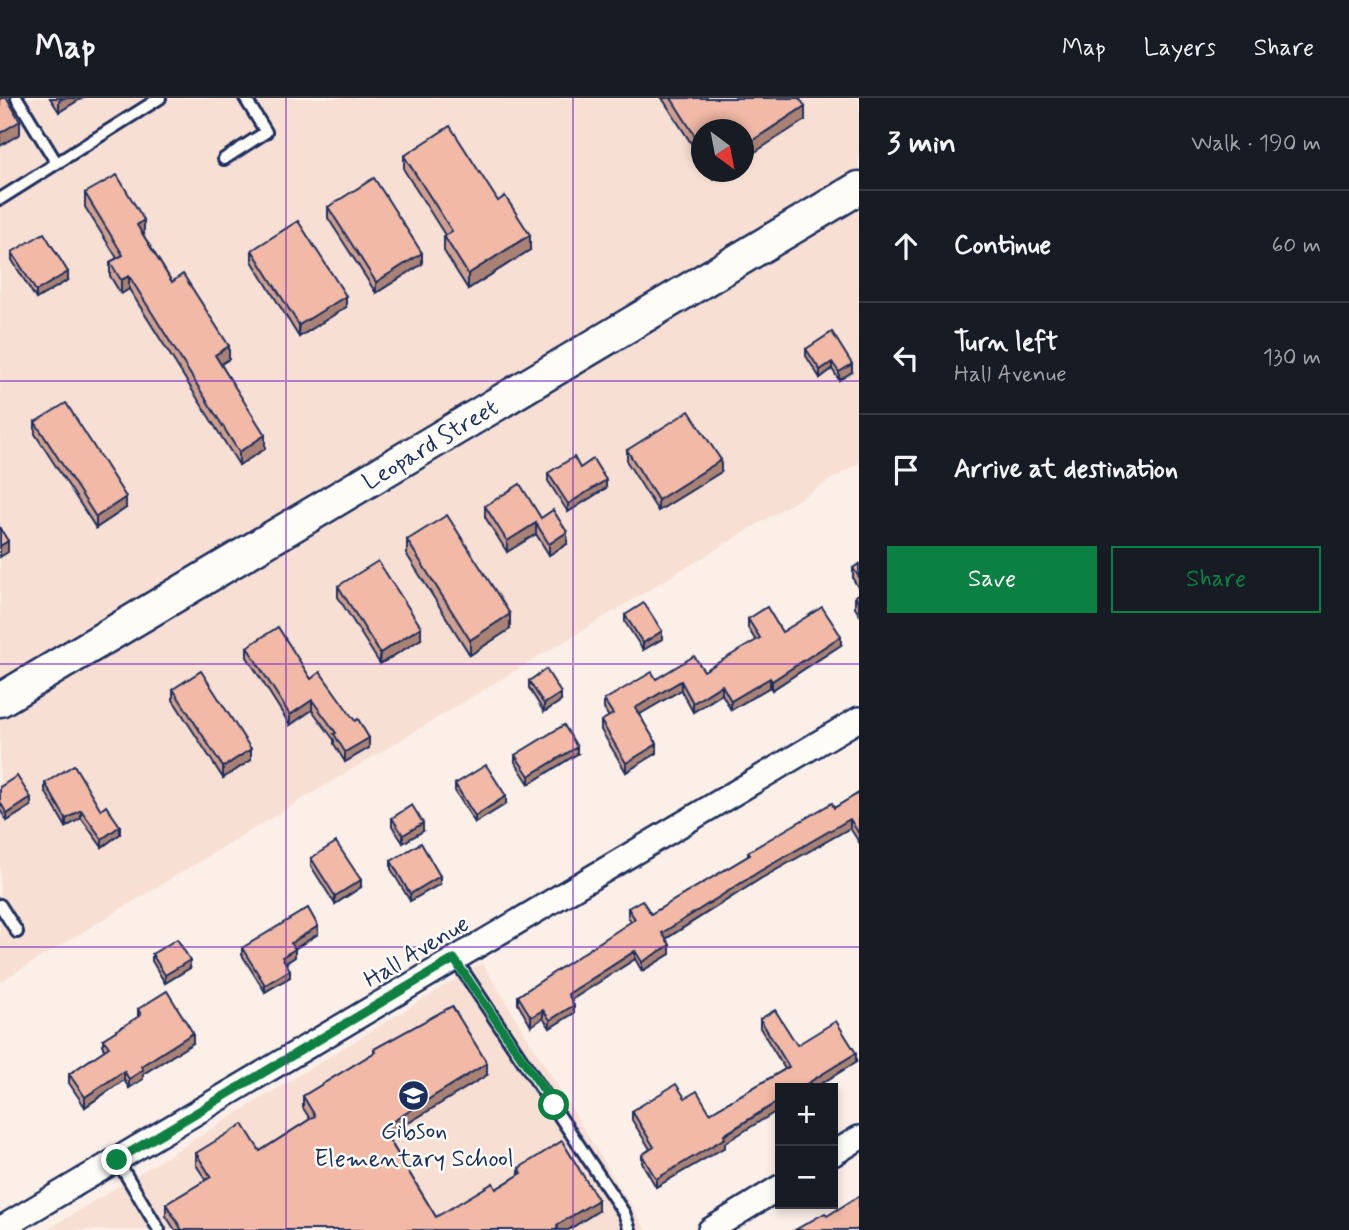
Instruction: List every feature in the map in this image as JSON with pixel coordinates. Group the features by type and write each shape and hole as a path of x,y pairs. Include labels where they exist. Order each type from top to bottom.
{"main road":[{"name":"Leopard Street","path":"0,700 859,188"}],"street":[{"name":"Hall Avenue","path":"0,1229 859,719"},
{"path":"838,1151 859,1138"},
{"path":"710,1230 775,1189"}],"lane":[{"path":"17,98 56,162"},
{"path":"0,199 160,98"},
{"path":"224,159 266,132 245,98"},
{"path":"0,905 17,932"},
{"path":"454,959 554,1105 624,1213 630,1230"},
{"path":"117,1160 159,1230"}],"shaded area":[{"path":"0,98 859,98 859,463 0,982"},
{"name":"Gibson Elementary School","path":"482,963 646,1230 47,1230"}],"building":[{"path":"0,98 7,98 20,121 0,133"},
{"path":"671,98 799,98 805,106 754,139 754,119 691,119 691,130"},
{"path":"450,126 498,201 505,196 530,235 468,274 444,236 452,231 404,156"},
{"path":"117,175 144,220 137,225 172,282 183,274 229,346 215,355 265,435 239,452 129,276 121,280 110,262 123,255 85,193"},
{"path":"374,178 422,253 376,282 328,207"},
{"path":"298,221 346,296 299,325 252,250"},
{"path":"44,233 68,272 36,291 12,252"},
{"path":"832,332 852,364 839,372 832,362 820,370 806,349"},
{"path":"66,403 126,497 96,517 35,422"},
{"path":"689,411 721,460 658,500 627,450"},
{"path":"574,457 580,468 593,459 606,480 568,504 548,473"},
{"path":"520,484 541,518 553,510 567,532 549,544 536,523 507,541 485,506"},
{"path":"447,515 510,614 470,640 407,540"},
{"path":"0,528 8,541 0,546"},
{"path":"378,561 421,627 380,653 338,586"},
{"path":"859,564 859,577 853,568"},
{"path":"644,603 662,631 643,643 625,615"},
{"path":"767,607 782,632 822,607 841,636 772,681 770,678 731,701 722,685 693,703 681,681 635,708 657,744 626,763 601,721 613,714 604,700 652,672 656,679 694,656 704,671 760,638 748,619"},
{"path":"278,627 311,679 320,672 355,721 358,719 369,738 345,752 334,734 336,733 312,700 290,715 247,647"},
{"path":"546,669 561,693 544,704 529,681"},
{"path":"201,671 251,749 223,767 173,689"},
{"path":"564,725 577,747 529,776 515,755"},
{"path":"74,765 101,810 106,806 120,826 102,839 81,810 66,819 45,783"},
{"path":"486,765 506,796 475,816 455,784"},
{"path":"17,776 31,798 7,814 0,802 0,787"},
{"path":"859,793 859,834 850,819 760,871 662,933 670,945 642,962 635,951 568,994 574,1005 550,1020 543,1010 531,1017 518,996 635,919 628,908 642,900 651,914 750,855 748,852 780,833 832,803 834,808"},
{"path":"412,805 423,823 403,835 392,818"},
{"path":"336,842 361,880 335,896 311,858"},
{"path":"421,843 440,876 410,894 391,861"},
{"path":"308,908 318,926 291,943 295,949 282,957 290,970 265,985 242,948"},
{"path":"177,939 190,960 165,975 152,954"},
{"path":"167,991 193,1033 141,1066 143,1070 129,1079 124,1071 85,1097 69,1074 109,1047 103,1039 141,1015 138,1009"},
{"path":"452,1006 487,1063 382,1128 436,1217 493,1183 496,1189 522,1173 519,1168 562,1141 598,1200 557,1225 555,1230 182,1230 166,1204 211,1177 196,1153 243,1124 260,1151 315,1116 303,1096 375,1052 374,1049"},
{"path":"775,1010 797,1045 836,1021 856,1053 808,1083 775,1083 775,1103 724,1135 725,1138 656,1179 642,1155 654,1147 632,1111 676,1084 685,1098 697,1091 710,1113 789,1067 760,1019"},
{"path":"859,1196 859,1228 856,1230 795,1230 825,1213 827,1216"}],"place":[{"name":"Gibson Elementary School","path":"414,1096"}],"route":[{"path":"117,1160 454,959 554,1105"}]}
